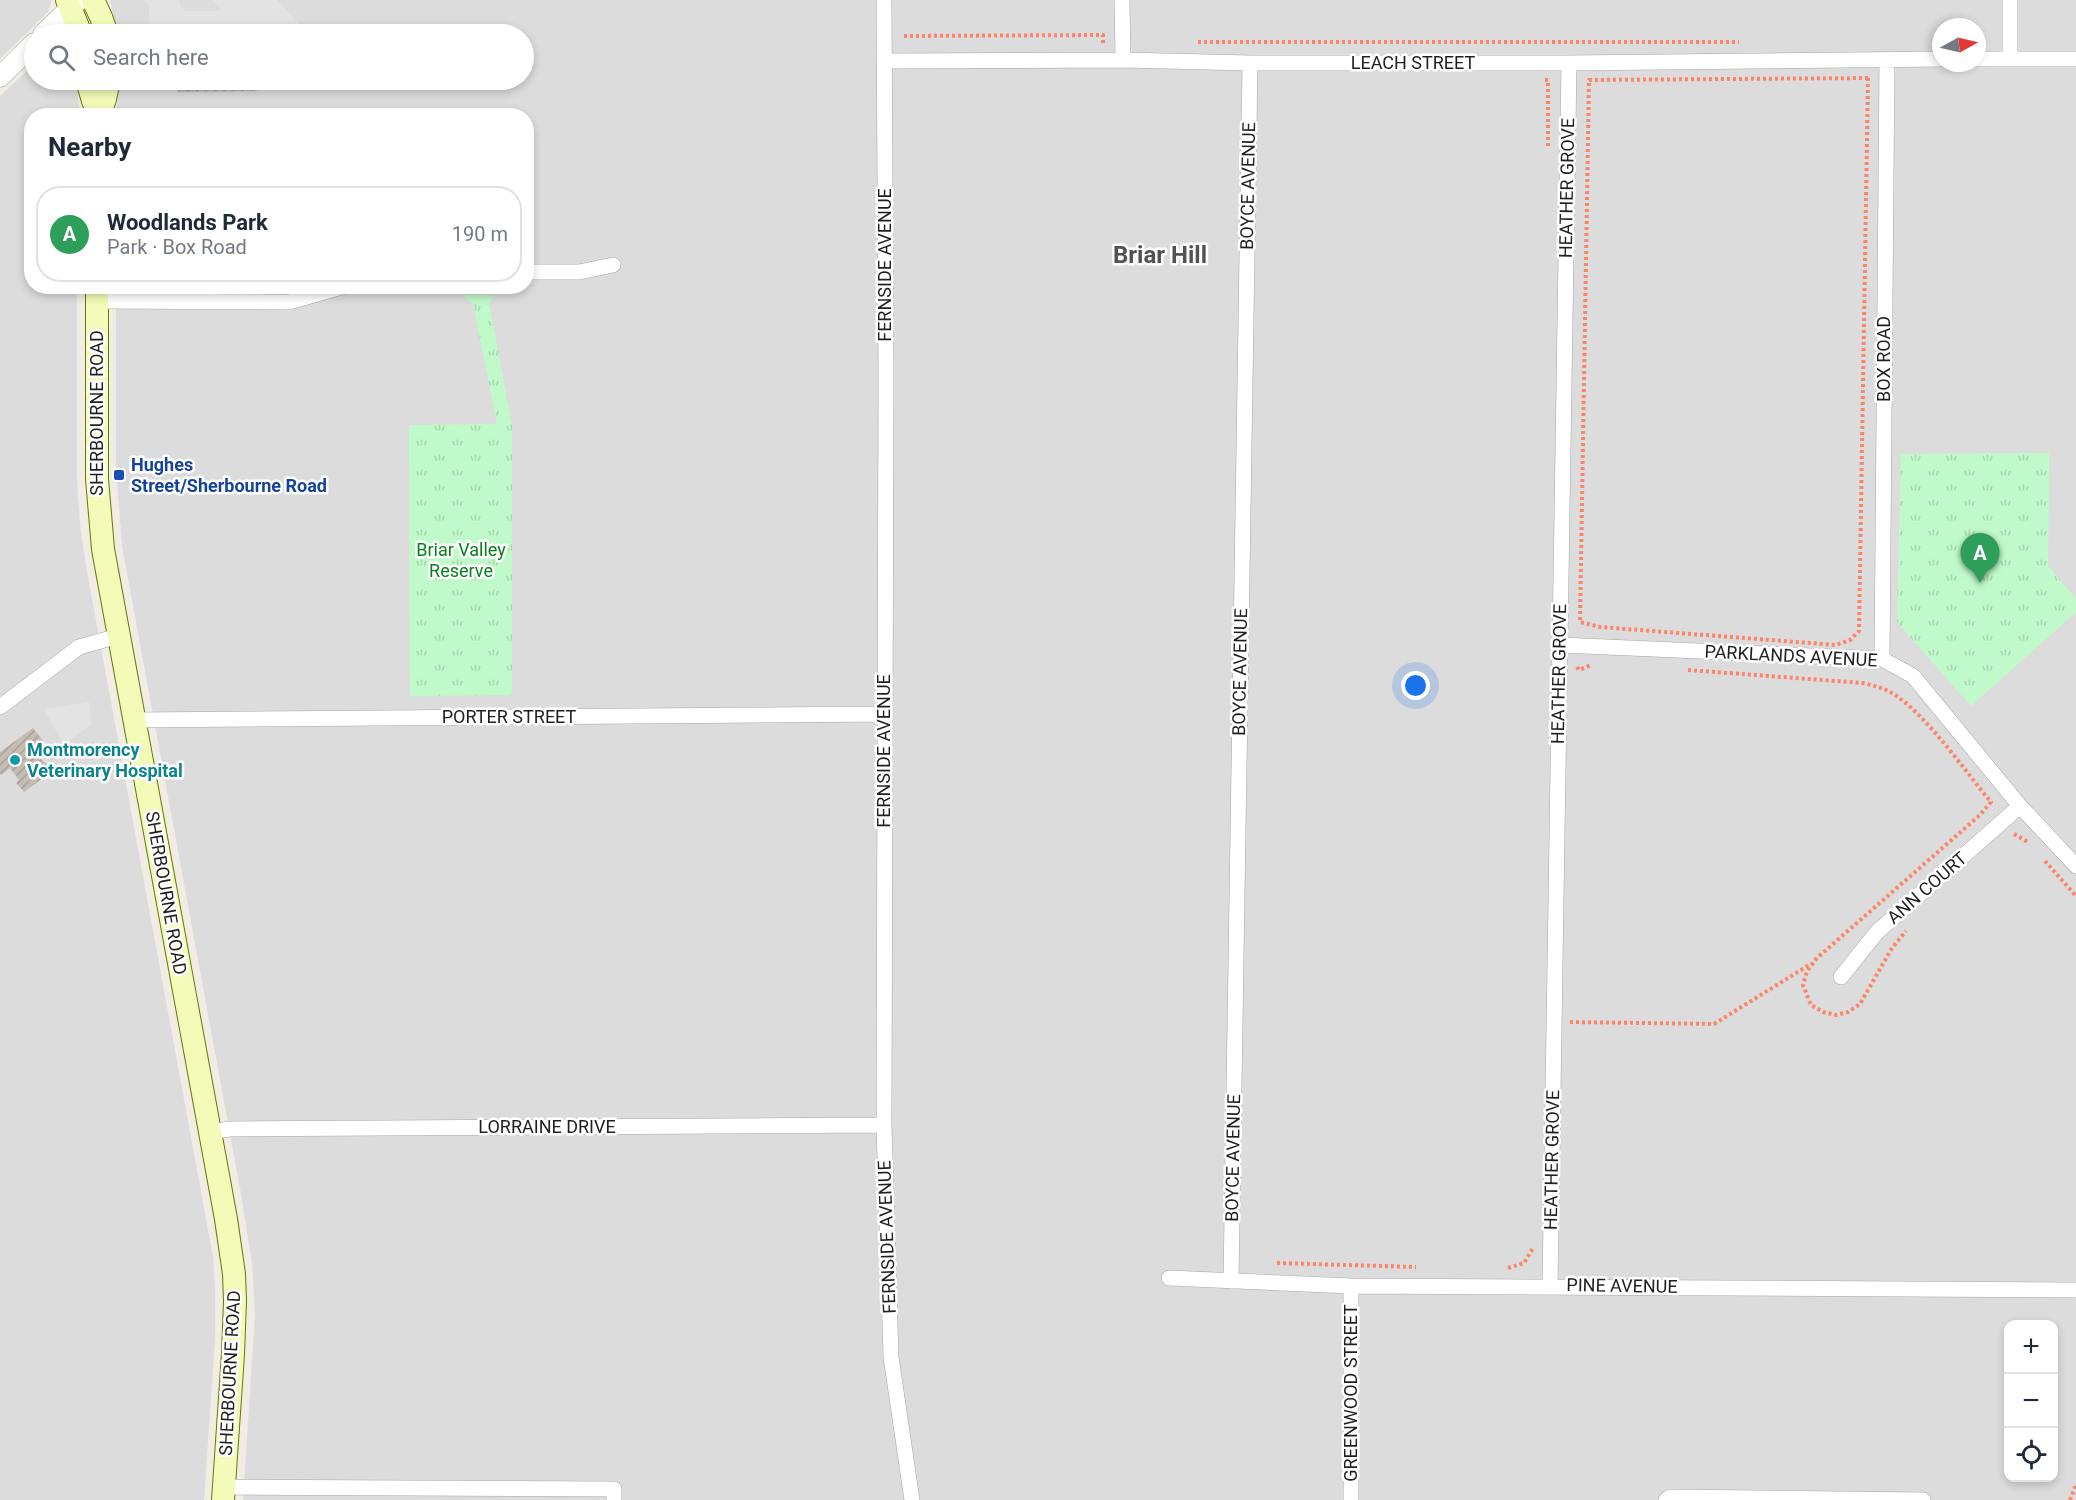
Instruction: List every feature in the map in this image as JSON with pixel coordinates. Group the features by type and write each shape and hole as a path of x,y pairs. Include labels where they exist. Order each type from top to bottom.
{"main road":[{"path":"93,0 103,24"},
{"path":"72,3 78,24"},
{"path":"90,90 96,108"},
{"path":"101,108 107,90"},
{"name":"SHERBOURNE ROAD","path":"97,294 98,504 103,549 230,1246 234,1292 233,1354 224,1494"}],"street":[{"name":"FERNSIDE AVENUE","path":"884,0 886,376 884,1125 891,1357 912,1500"},
{"path":"1122,0 1123,60"},
{"path":"2010,0 2010,59"},
{"path":"52,24 72,3"},
{"path":"0,77 24,55"},
{"name":"LEACH STREET","path":"884,61 1569,63 1932,59"},
{"path":"1986,59 2076,59"},
{"name":"BOX ROAD","path":"1882,659 1887,60"},
{"name":"BOYCE AVENUE","path":"1231,1281 1250,63"},
{"name":"HEATHER GROVE","path":"1550,1286 1569,63"},
{"path":"534,272 579,272 613,265"},
{"path":"97,294 290,302 318,294"},
{"path":"0,707 79,647 118,636"},
{"name":"PARKLANDS AVENUE","path":"1560,645 1882,659 1913,676 2020,806 2076,866"},
{"name":"PORTER STREET","path":"134,720 884,714"},
{"name":"ANN COURT","path":"1841,977 1877,932 2020,806"},
{"name":"LORRAINE DRIVE","path":"210,1132 230,1129 884,1125"},
{"name":"PINE AVENUE","path":"1169,1278 1351,1286 2076,1290"},
{"name":"GREENWOOD STREET","path":"1351,1286 1351,1500"},
{"path":"224,1494 614,1489 614,1500"},
{"path":"1666,1500 1670,1497 1923,1500"}],"path":[{"path":"904,36 1103,35 1103,43 1122,42"},
{"path":"1197,42 1743,42"},
{"path":"1589,80 1580,622 1600,627 1836,645 1850,640 1859,631 1868,78"},
{"path":"1548,80 1548,158"},
{"path":"1578,670 1600,663"},
{"path":"1680,669 1863,683 1880,687 1911,708 1991,802 1980,815 1814,962 1807,970 1803,985 1811,1005 1823,1012 1836,1015 1848,1012 1860,1004 1892,948 1911,925"},
{"path":"2006,841 2014,833 2034,849"},
{"path":"2041,857 2076,896"},
{"path":"1554,1022 1714,1024 1814,962"},
{"path":"1501,1268 1510,1268 1524,1263 1533,1248 1533,1237"},
{"path":"1271,1263 1425,1267"},
{"path":"2070,1500 2076,1485"}],"shaded area":[{"path":"0,0 52,0 48,12 36,24 24,24 24,36 0,59"},
{"path":"110,0 2076,0 2076,1500 243,1500 255,1315 252,1263 122,546 116,469 116,294 534,294 534,108 117,108 117,90 534,90 534,24 115,24"},
{"path":"144,0 179,0 180,6 185,11 220,11 221,9 212,0 277,0 299,24 148,24 149,5"},
{"path":"24,73 24,90 78,90 79,108 24,108 24,294 77,294 77,480 80,524 213,1257 215,1339 204,1500 0,1500 0,96"},
{"path":"89,702 92,724 64,745 44,709"}],"green space":[{"name":"Briar Valley Reserve","path":"462,295 495,295 489,303 512,425 512,695 410,696 409,425 497,424 473,304"},
{"path":"2049,453 2048,566 2076,599 2076,612 1971,706 1897,622 1901,454"}],"building":[{"path":"178,90 257,90 257,91 178,92"},
{"name":"Montmorency Veterinary Hospital","path":"33,728 44,742 32,751 51,768 47,775 24,792 16,783 19,780 10,768 1,775 0,752"}],"place":[{"name":"Hughes Street/Sherbourne Road","path":"119,475"},
{"name":"Woodlands Park","path":"1980,583"},
{"name":"Montmorency Veterinary Hospital","path":"15,760"}],"district":[{"name":"Briar Hill","path":"1160,255"}]}
